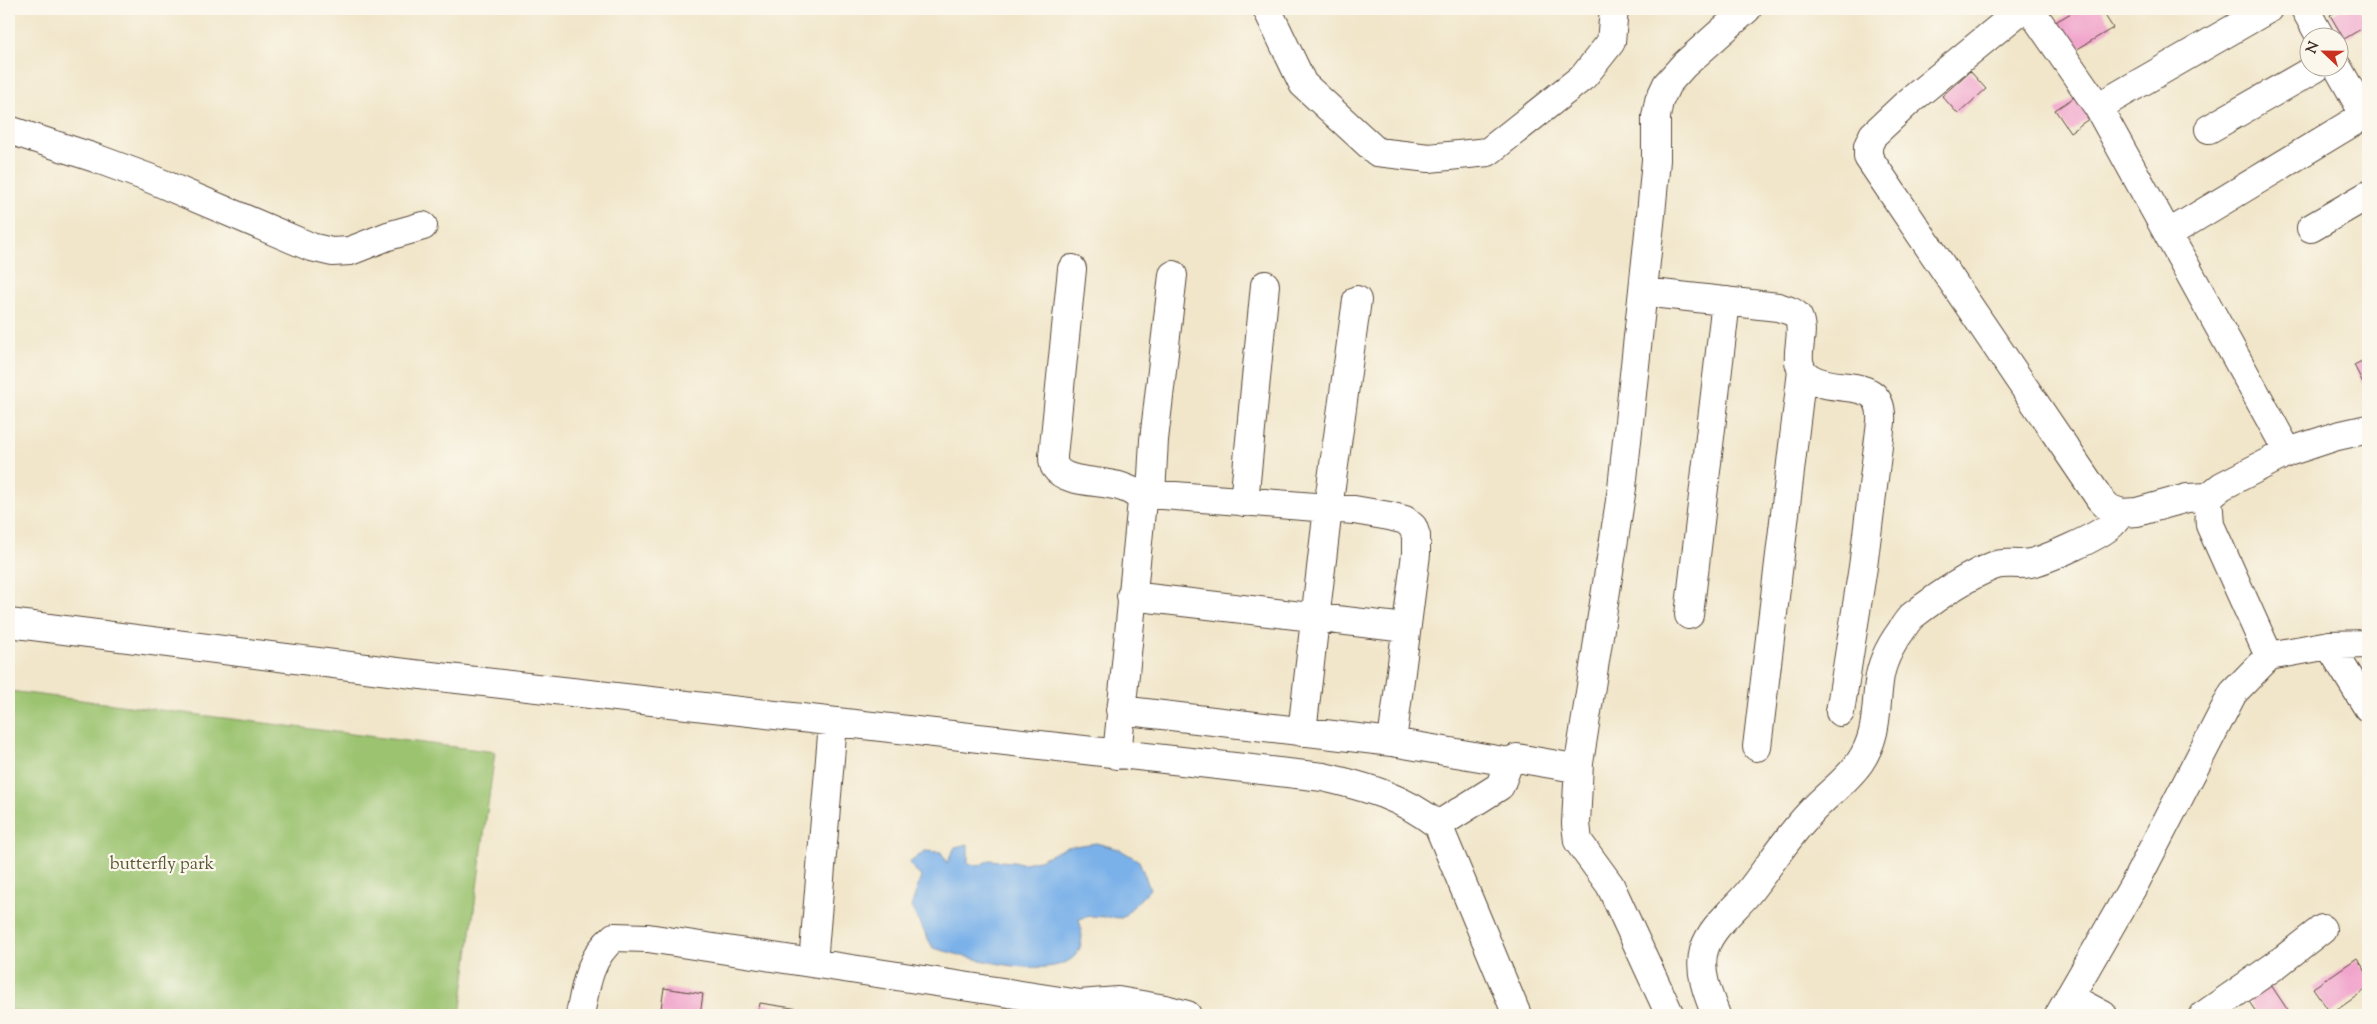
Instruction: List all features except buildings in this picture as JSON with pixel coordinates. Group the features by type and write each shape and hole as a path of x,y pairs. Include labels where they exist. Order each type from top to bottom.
{"street":[{"path":"1267,9 1303,84 1377,152 1429,158 1488,152 1584,76 1611,42 1614,9"},
{"path":"1670,1015 1610,885 1578,841 1576,824 1579,763 1622,488 1653,196 1656,117 1659,101 1667,84 1684,65 1747,9"},
{"path":"2022,9 1906,104 1873,135 1868,146 1868,157 2100,500 2109,508 2121,513 2137,512 2187,498 2208,497 2222,486 2288,452 2337,436 2368,429"},
{"path":"2030,9 2098,107 2288,452"},
{"path":"2098,107 2268,9"},
{"path":"2304,9 2315,28"},
{"path":"2209,129 2300,77"},
{"path":"2168,234 2366,114 2344,78"},
{"path":"9,130 149,178 318,249 332,252 350,251 388,236 423,226"},
{"path":"2311,228 2368,195"},
{"path":"1072,269 1053,456 1054,466 1061,473 1127,488 1144,494 1328,508 1389,516 1405,520 1413,527 1416,536 1416,554 1392,742"},
{"path":"1117,755 1131,596 1142,516 1142,501 1154,440 1173,275"},
{"path":"1244,502 1265,285"},
{"path":"1643,292 1778,307 1791,311 1798,317 1800,329 1799,361 1802,371 1757,747"},
{"path":"1302,732 1328,508 1357,300"},
{"path":"1689,615 1726,301"},
{"path":"1802,371 1816,380 1868,392 1876,398 1881,409 1862,567 1840,712"},
{"path":"2208,497 2210,525 2269,656"},
{"path":"1716,1015 1707,994 1702,968 1704,951 1710,935 1748,893 1779,848 1810,812 1860,762 1869,745 1876,724 1879,681 1884,659 1895,638 1911,617 1992,566 2006,562 2030,563 2096,535 2111,525 2121,513"},
{"path":"1131,596 1406,628"},
{"path":"9,624 832,723 1322,777 1357,784 1381,792 1418,810 1438,825 1517,1015"},
{"path":"2329,644 2368,708"},
{"path":"2103,1015 2064,1006 2135,883 2233,693 2269,656 2329,644 2368,644"},
{"path":"1120,710 1392,742 1509,762 1517,758 1569,767 1579,763"},
{"path":"813,963 832,723"},
{"path":"1438,825 1500,786 1509,762"},
{"path":"2204,1015 2276,965 2322,929"},
{"path":"580,1015 586,981 600,948 614,937 648,938 813,963 1080,1010 1118,1000 1165,1008 1187,1015"}],"green space":[{"name":"butterfly park","path":"9,691 495,752 460,1015 51,1015 9,1010"}],"water":[{"path":"1096,843 1119,849 1139,861 1150,889 1122,918 1090,916 1079,919 1081,944 1071,959 1053,966 1028,967 1001,964 933,948 911,907 921,877 909,863 925,851 941,852 947,863 955,847 968,844 968,863 979,866 989,860 1024,863 1039,860 1067,847"}]}
